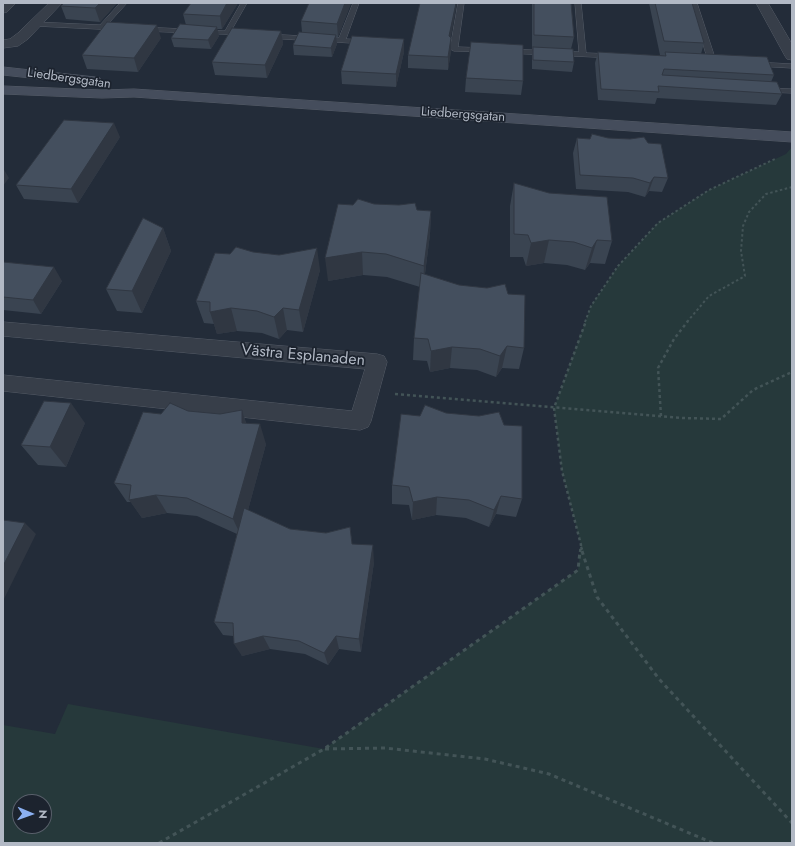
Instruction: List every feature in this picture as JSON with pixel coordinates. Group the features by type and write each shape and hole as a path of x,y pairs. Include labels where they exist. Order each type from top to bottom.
{"street":[{"path":"3,9 10,3"},
{"path":"3,44 13,42 23,36 56,3"},
{"path":"762,3 792,56"},
{"name":"Liedbergsgatan","path":"3,71 112,83 134,93"},
{"name":"Liedbergsgatan","path":"3,90 102,94 134,93 792,137"},
{"name":"Västra Esplanaden","path":"3,329 377,362 360,421 3,383"}],"lane":[{"path":"102,27 124,3"},
{"path":"227,33 244,3"},
{"path":"342,41 356,3"},
{"path":"461,3 454,49 621,56"},
{"path":"578,3 583,54"},
{"path":"694,3 712,61"},
{"path":"35,24 126,28"},
{"path":"134,29 227,33 371,43"},
{"path":"748,63 792,66"},
{"path":"754,89 792,91"}],"path":[{"path":"779,157 709,190 658,223 618,266 591,306 554,408 562,471 581,545 597,597 659,679 792,823"},
{"path":"661,416 658,368 674,339 694,313 710,296 744,276 741,251 743,226 749,212 766,194 792,186"},
{"path":"369,392 554,408 721,419 753,390 792,372"},
{"path":"159,843 324,749 578,570 581,545"},
{"path":"324,749 385,748 492,760 549,774 713,843"}],"shaded area":[{"path":"792,147 792,843 3,843 3,725 55,734 68,704 324,749 578,570 581,545 562,471 554,408 591,306 618,266 658,223 709,190 786,154"}],"building":[{"path":"64,3 100,3 95,8 61,6"},
{"path":"191,3 227,3 220,16 183,14"},
{"path":"309,3 345,3 337,24 301,21"},
{"path":"420,3 456,3 449,36 451,38 448,57 408,55"},
{"path":"534,3 571,3 574,37 534,35"},
{"path":"655,3 692,3 704,43 664,41"},
{"path":"107,22 157,25 134,58 82,55"},
{"path":"180,24 217,27 208,40 171,38"},
{"path":"232,28 281,31 265,65 212,62"},
{"path":"299,32 336,35 331,48 293,45"},
{"path":"352,36 404,39 396,74 341,71"},
{"path":"471,42 523,45 523,81 466,78"},
{"path":"533,47 573,49 574,62 533,60"},
{"path":"598,52 666,56 665,52 767,57 774,75 664,69 662,75 777,82 782,94 658,86 659,92 601,89"},
{"path":"64,120 114,123 71,189 16,185"},
{"path":"592,134 608,138 630,139 644,137 648,143 661,144 668,178 654,177 650,183 633,178 580,175 577,138 590,139"},
{"path":"514,183 549,193 607,197 612,241 597,240 592,248 574,242 549,240 531,243 528,235 514,234"},
{"path":"358,199 374,204 399,205 415,203 417,210 431,211 424,266 386,254 362,252 325,258 338,204 353,205"},
{"path":"143,218 163,228 132,291 106,289"},
{"path":"236,247 253,252 279,255 317,248 299,310 283,308 274,317 257,311 231,308 210,312 210,302 196,301 215,253 230,254"},
{"path":"3,262 54,267 33,300 3,297"},
{"path":"421,273 459,285 487,288 505,284 508,294 525,295 524,348 507,346 500,356 480,349 452,347 431,351 428,339 414,338"},
{"path":"44,401 71,403 50,447 21,445"},
{"path":"170,403 188,411 220,414 242,410 242,423 260,424 233,519 187,498 156,495 129,500 131,485 114,483 143,412 161,414"},
{"path":"425,405 446,413 479,416 499,412 504,425 522,426 522,499 501,496 494,510 469,500 437,497 413,502 409,487 392,485 401,414 420,416"},
{"path":"244,508 290,529 326,533 350,527 352,544 373,545 359,639 336,636 324,653 299,641 263,636 234,644 233,623 214,622"},
{"path":"3,520 25,523 3,566"}]}
